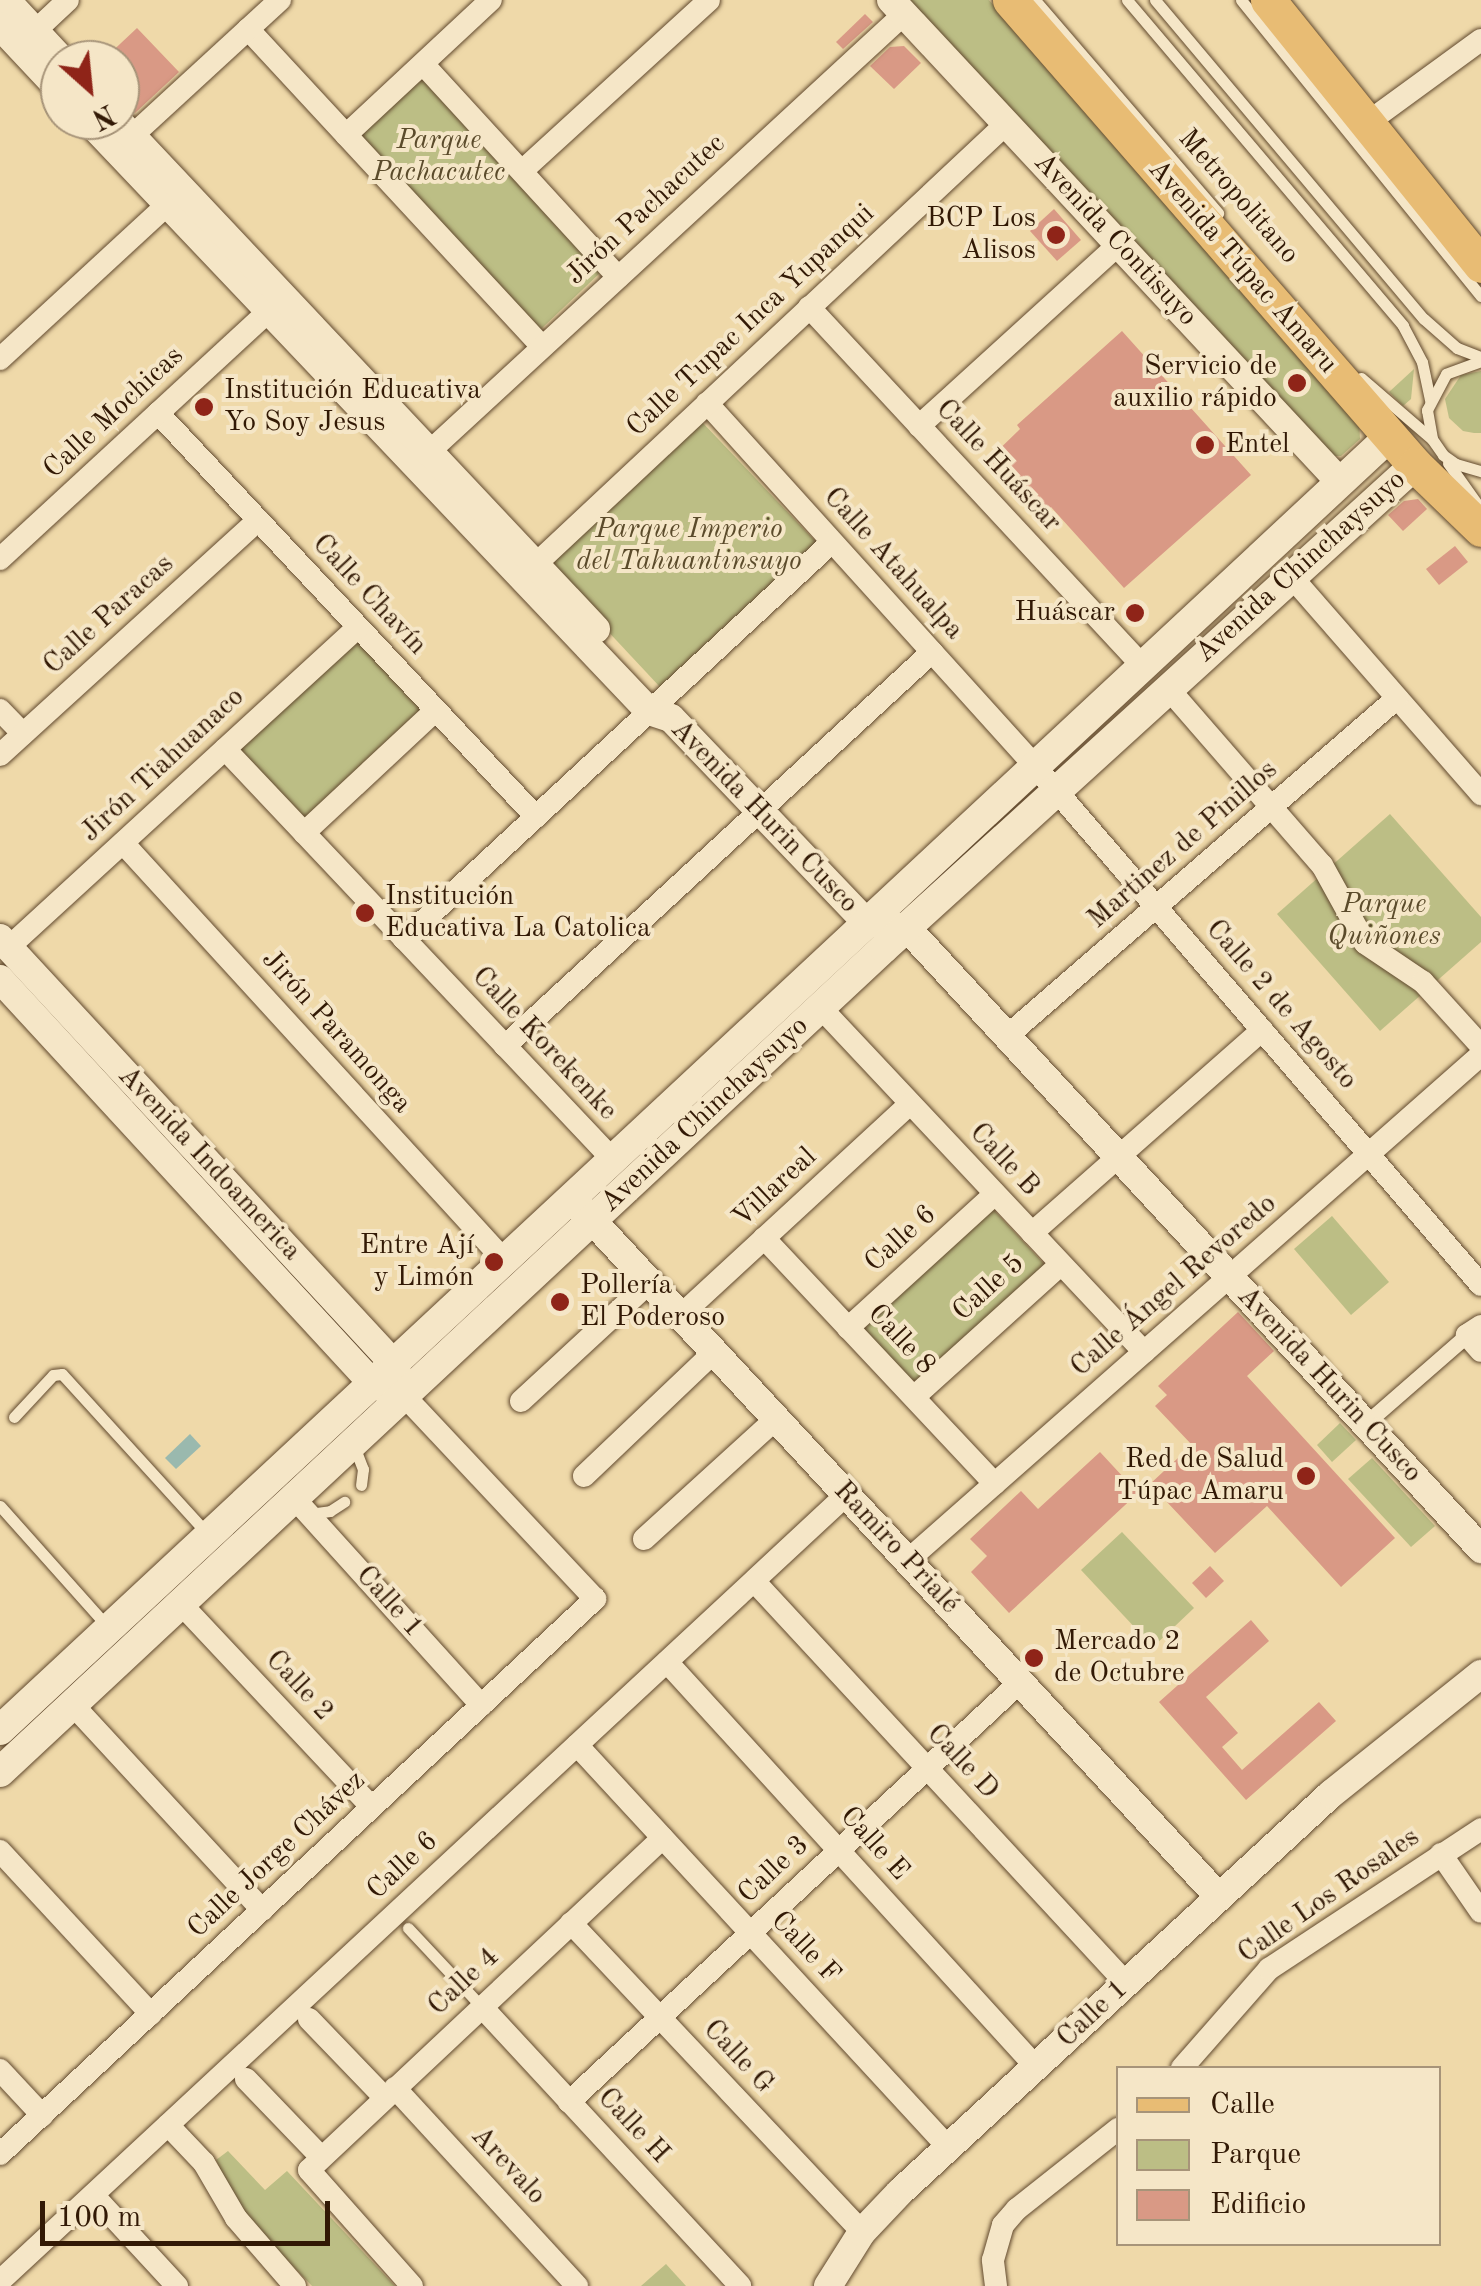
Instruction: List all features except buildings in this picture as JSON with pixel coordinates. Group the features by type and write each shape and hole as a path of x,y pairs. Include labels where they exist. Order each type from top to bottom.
{"main road":[{"name":"Avenida Túpac Amaru","path":"1010,0 1400,428 1430,453 1476,518"},
{"path":"1268,0 1481,265"},
{"name":"Avenida Chinchaysuyo","path":"0,1730 505,1261 582,1210 614,1162 866,922 1400,428"},
{"name":"Avenida Chinchaysuyo","path":"0,1772 182,1605 302,1507 354,1445 406,1398 582,1210 821,1008 1290,575 1430,453"},
{"path":"1260,603 1258,589 1287,557 1279,539"}],"street":[{"path":"6,0 43,40"},
{"path":"35,31 68,0"},
{"path":"140,115 280,0"},
{"path":"346,136 491,0"},
{"path":"522,171 709,0"},
{"name":"Avenida Contisuyo","path":"898,7 1339,481"},
{"name":"Jirón Pachacutec","path":"430,451 618,277 898,7"},
{"path":"0,26 40,69"},
{"path":"248,29 542,347"},
{"path":"1367,122 1481,40"},
{"path":"423,64 618,277"},
{"name":"Calle Tupac Inca Yupanqui","path":"536,563 1006,123"},
{"name":"Avenida Hurin Cusco","path":"107,140 866,922 907,928 1481,1549"},
{"name":"Avenida Hurin Cusco","path":"135,140 536,563 656,705"},
{"path":"0,359 167,205"},
{"path":"920,426 1119,244"},
{"name":"Calle Huáscar","path":"809,307 1144,666"},
{"name":"Calle Mochicas","path":"0,559 269,311"},
{"name":"Calle Atahualpa","path":"707,404 1036,766"},
{"name":"Calle Chavín","path":"158,414 536,817"},
{"name":"Calle Paracas","path":"0,755 258,520"},
{"path":"404,939 832,542"},
{"path":"1290,575 1481,794"},
{"name":"Jirón Tiahuanaco","path":"4,942 123,843 358,627"},
{"path":"504,1046 932,652"},
{"path":"1167,688 1330,876 1364,943 1423,982 1481,1046"},
{"name":"Martinez de Pinillos","path":"1007,1036 1397,698"},
{"path":"0,710 23,734"},
{"path":"304,832 436,710"},
{"name":"Calle Korekenke","path":"225,749 614,1162"},
{"name":"Calle 2 de Agosto","path":"1036,766 1481,1284"},
{"name":"Jirón Paramonga","path":"123,843 505,1261"},
{"name":"Avenida Indoamerica","path":"4,942 383,1374"},
{"name":"Avenida Indoamerica","path":"0,979 595,1599"},
{"name":"Calle B","path":"821,1008 1144,1352"},
{"path":"1032,1233 1262,1030"},
{"name":"Calle Ángel Revoredo","path":"907,1561 1481,1055"},
{"name":"Villareal","path":"680,1316 910,1104"},
{"name":"Calle 6","path":"848,1328 994,1194"},
{"name":"Ramiro Prialé","path":"582,1210 1219,1897"},
{"name":"Calle 8","path":"764,1238 995,1484"},
{"name":"Calle 5","path":"914,1398 1060,1264"},
{"path":"521,1400 649,1282"},
{"path":"1365,1424 1476,1337"},
{"path":"584,1476 714,1352"},
{"path":"644,1539 776,1419"},
{"name":"Calle 6","path":"6,2281 93,2194 846,1495"},
{"name":"Calle 1","path":"302,1507 482,1705"},
{"name":"Calle D","path":"754,1581 1126,1983"},
{"name":"Calle Jorge Chávez","path":"0,2154 595,1599"},
{"name":"Calle 2","path":"182,1605 372,1808"},
{"name":"Calle E","path":"667,1662 1036,2067"},
{"name":"Calle 1","path":"828,2286 862,2232 948,2148 1376,1756 1481,1674"},
{"name":"Calle 3","path":"570,2102 1020,1682"},
{"name":"Calle 1","path":"1376,1756 1481,1688"},
{"path":"73,1705 262,1910"},
{"name":"Calle F","path":"577,1745 948,2148"},
{"name":"Calle Los Rosales","path":"1184,2066 1269,1969 1481,1829"},
{"name":"Calle 4","path":"315,2164 662,1838"},
{"path":"0,1851 151,2014"},
{"path":"1440,1854 1481,1912"},
{"name":"Calle G","path":"571,1923 862,2232"},
{"name":"Calle H","path":"482,2006 740,2286"},
{"name":"Arevalo","path":"309,2019 390,2092 577,2286"},
{"path":"0,2070 42,2115"},
{"path":"246,2079 412,2286"},
{"path":"168,2126 204,2163 224,2202 295,2286"},
{"path":"996,2286 993,2260 1004,2225 1017,2209 1116,2131"},
{"path":"93,2194 177,2286"}],"lane":[{"name":"Metropolitano","path":"1035,0 1226,222"},
{"name":"Metropolitano","path":"1128,0 1403,326 1422,362 1430,453"},
{"path":"1154,0 1424,318 1457,348 1481,359"},
{"path":"1240,0 1481,296"},
{"path":"1350,365 1400,428 1428,405 1446,374 1481,359"},
{"path":"1430,453 1481,471"},
{"path":"14,1417 54,1375 62,1374 209,1535"},
{"path":"354,1445 363,1469 361,1485"},
{"path":"302,1507 330,1511 344,1502"},
{"path":"0,1506 109,1628"},
{"path":"408,1928 482,2006"}],"green space":[{"path":"903,0 989,0 1359,421 1360,439 1341,456 1327,456"},
{"name":"Parque Pachacutec","path":"424,77 602,271 540,330 360,136"},
{"path":"1414,369 1411,399 1403,406 1389,392"},
{"path":"1481,371 1481,433 1463,431 1449,418 1445,399 1461,375"},
{"name":"Parque Imperio del Tahuantinsuyo","path":"701,421 818,544 660,687 545,564"},
{"path":"356,637 426,714 306,825 235,747"},
{"name":"Parque Quiñones","path":"1390,814 1481,917 1481,942 1380,1031 1277,914"},
{"path":"991,1207 1046,1266 916,1387 860,1327"},
{"path":"1332,1216 1389,1282 1351,1315 1294,1249"},
{"path":"1340,1423 1356,1440 1332,1462 1317,1445"},
{"path":"1372,1458 1435,1526 1411,1547 1348,1479"},
{"path":"1122,1532 1194,1608 1153,1647 1081,1570"},
{"path":"228,2151 265,2190 287,2171 395,2286 312,2286 241,2212 216,2160"},
{"path":"666,2264 686,2286 641,2286"}],"water":[{"path":"190,1434 201,1446 176,1469 165,1458"}],"place":[{"name":"BCP Los Alisos","path":"1056,235"},
{"name":"Servicio de auxilio rápido","path":"1297,383"},
{"name":"Institución Educativa Yo Soy Jesus","path":"204,407"},
{"name":"Entel","path":"1205,445"},
{"name":"Huáscar","path":"1135,613"},
{"name":"Institución Educativa La Catolica","path":"365,913"},
{"name":"Entre Ají y Limón","path":"494,1262"},
{"name":"Pollería El Poderoso","path":"560,1302"},
{"name":"Red de Salud Túpac Amaru","path":"1306,1476"},
{"name":"Mercado 2 de Octubre","path":"1034,1658"}]}
